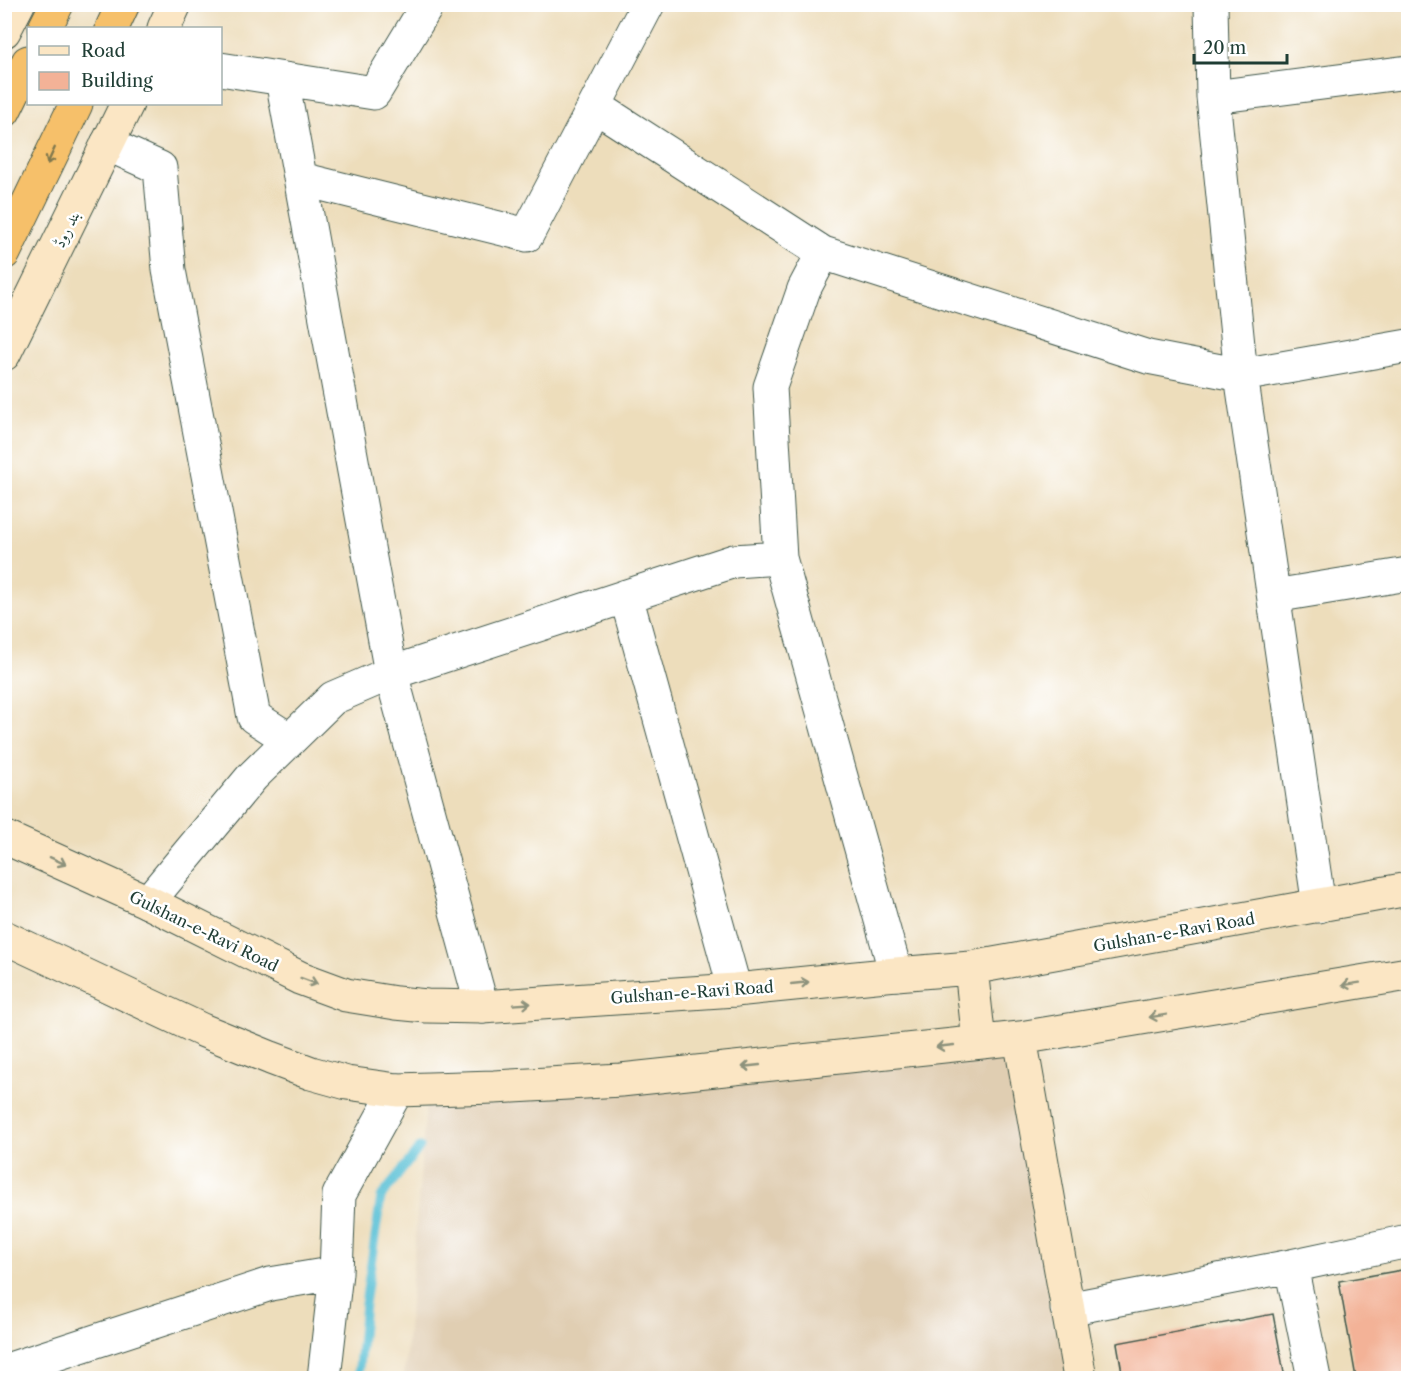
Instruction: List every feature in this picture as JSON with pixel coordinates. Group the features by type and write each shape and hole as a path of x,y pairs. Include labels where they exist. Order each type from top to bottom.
{"highway":[{"path":"46,27 57,4"},
{"path":"112,27 123,4"},
{"path":"4,111 27,64"},
{"path":"4,253 76,105"}],"main road":[{"path":"4,31 18,4"},
{"path":"164,27 175,4"},
{"name":"بند روڈ","path":"4,354 126,105"},
{"name":"Gulshan-e-Ravi Road","path":"4,837 148,902 300,978 346,994 427,1006 482,1007 735,990 971,968 1408,889"},
{"path":"4,937 202,1030 271,1058 347,1083 397,1090 621,1080 1020,1038 1408,974"},
{"path":"971,968 979,1042"},
{"path":"1020,1038 1080,1378"}],"street":[{"path":"222,69 374,93 428,4"},
{"path":"301,179 527,235 648,4"},
{"path":"1211,4 1213,97 1241,375 1319,906"},
{"path":"1213,97 1408,72"},
{"path":"282,79 391,673 482,1007"},
{"path":"595,106 823,253 1148,357 1241,375 1408,346"},
{"path":"107,144 160,168 169,270 254,717 290,741"},
{"path":"823,253 804,289 770,387 780,558 896,974"},
{"path":"148,902 252,777 333,698 391,673 734,561 780,558"},
{"path":"1274,596 1408,574"},
{"path":"627,596 735,990"},
{"path":"324,1378 336,1273 339,1195 397,1090"},
{"path":"1067,1309 1408,1241"},
{"path":"1290,1266 1314,1378"},
{"path":"4,1371 270,1284 336,1273"}],"shaded area":[{"path":"1022,1031 1082,1378 404,1378 428,1077 489,1080"}],"building":[{"path":"1408,1269 1408,1378 1356,1378 1339,1281"},
{"path":"1273,1314 1285,1378 1123,1378 1117,1343"}],"waterway":[{"path":"358,1378 365,1304 381,1197 420,1147"}]}
